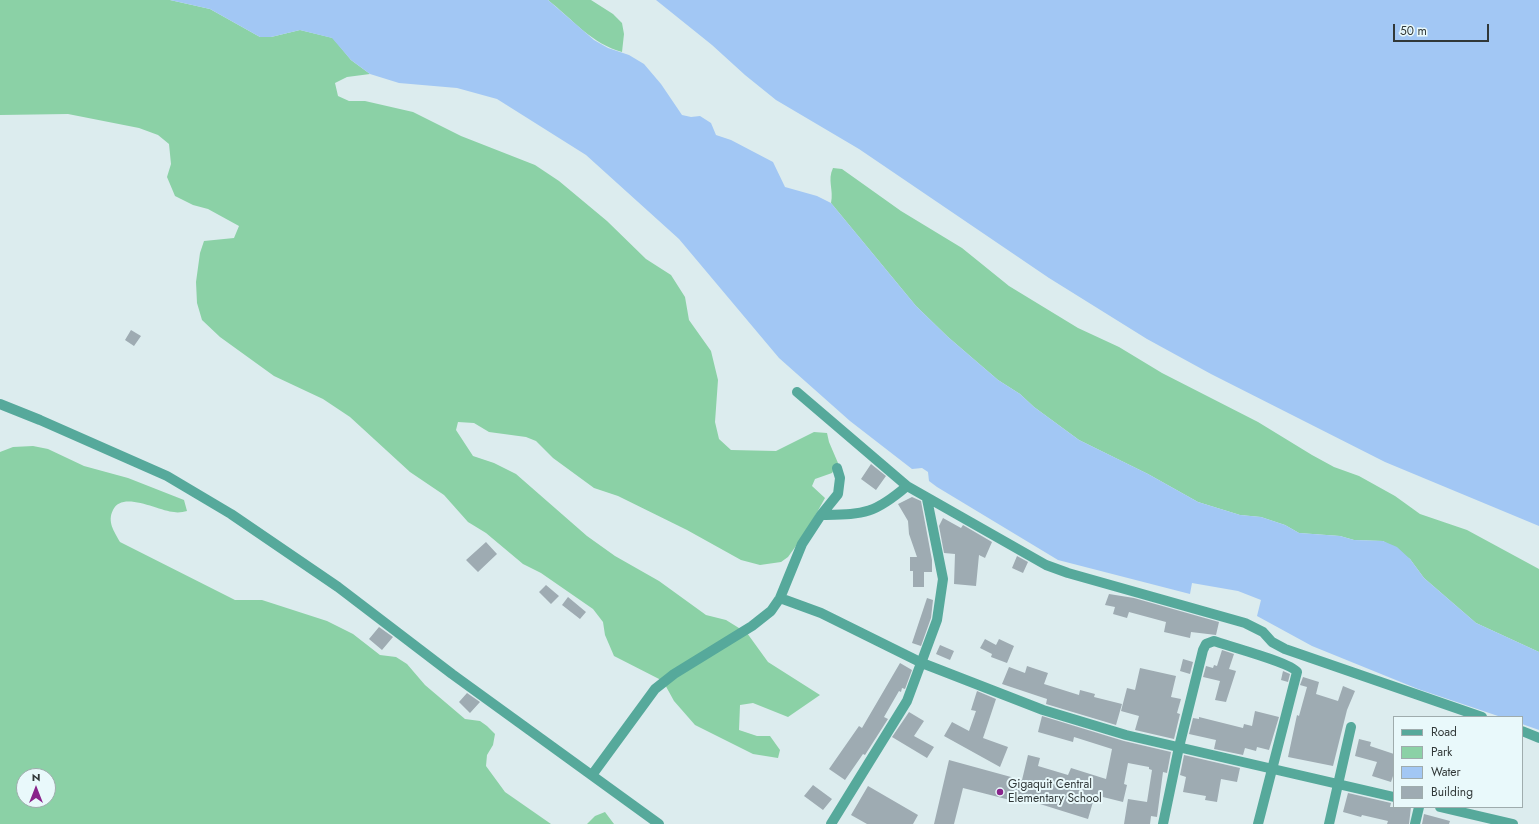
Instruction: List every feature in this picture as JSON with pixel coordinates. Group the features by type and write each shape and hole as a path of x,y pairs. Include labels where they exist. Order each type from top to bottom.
{"street":[{"path":"797,392 907,486 927,499 1033,558 1075,575 1239,621 1263,632 1272,642 1285,649 1479,716"},
{"path":"0,404 167,476 231,514 338,587 452,674 659,824"},
{"path":"592,775 656,689 674,674 758,621 771,611 780,598 802,544 821,515 838,494 840,478 837,468"},
{"path":"821,515 851,515 876,510 907,486"},
{"path":"831,824 907,701 937,620 943,579 927,499"},
{"path":"780,598 821,613 922,663 1043,710 1126,735 1393,796"},
{"path":"1163,824 1179,747 1203,650 1206,644 1214,641 1297,670 1297,675 1271,769 1258,824"},
{"path":"1329,824 1351,727"},
{"path":"1523,731 1539,738"},
{"path":"1415,824 1419,808"},
{"path":"1444,808 1499,822 1513,824"}],"green space":[{"path":"0,0 170,0 210,9 260,37 271,37 300,30 333,38 351,60 370,74 347,77 335,83 338,96 349,101 365,101 413,112 461,136 535,165 559,181 607,221 646,259 671,275 685,297 689,320 711,351 718,380 715,422 719,439 731,450 776,451 814,432 827,433 829,442 838,463 832,473 815,479 812,486 825,498 806,532 788,557 781,562 760,565 741,560 687,530 618,496 594,488 553,458 536,441 526,437 489,432 474,423 458,422 456,430 473,456 494,463 516,474 587,536 615,556 659,581 706,615 726,620 747,633 768,662 820,695 788,717 753,703 740,705 739,730 757,736 770,736 780,750 778,758 753,754 695,725 674,701 663,681 614,656 605,635 603,622 593,609 541,573 523,564 486,533 468,522 444,495 410,472 350,417 323,399 274,376 220,337 202,320 197,303 196,282 200,253 204,241 234,238 239,226 208,209 193,205 175,196 167,177 171,164 169,144 158,135 139,128 68,114 0,115"},
{"path":"548,0 591,0 613,14 622,23 624,34 622,52 601,43 592,37"},
{"path":"833,168 842,169 901,211 962,248 1009,286 1078,328 1119,347 1162,373 1258,422 1334,467 1359,476 1395,496 1420,514 1467,530 1539,569 1539,652 1476,623 1424,578 1410,559 1383,541 1354,540 1340,536 1299,533 1285,525 1261,517 1240,515 1198,502 1148,474 1079,440 1034,407 1020,394 998,380 948,337 916,306 831,203 831,172"},
{"path":"33,446 48,449 84,466 128,478 184,500 187,511 179,512 167,511 141,503 124,502 118,504 111,514 111,522 120,542 235,600 262,600 327,621 353,634 380,655 396,657 407,664 425,685 465,719 480,721 495,734 493,745 487,755 486,766 505,792 551,824 0,824 0,452 13,447"},
{"path":"605,812 614,824 587,824 595,816"}],"water":[{"path":"170,0 548,0 594,40 608,48 629,55 644,64 661,84 682,115 691,117 700,116 711,123 716,135 731,140 773,162 785,187 817,196 831,203 916,306 948,337 998,380 1020,394 1034,407 1079,440 1148,474 1198,502 1240,515 1261,517 1285,525 1299,533 1340,536 1354,540 1383,541 1397,547 1410,559 1424,578 1476,623 1539,652 1539,730 1523,724 1523,716 1498,716 1418,689 1312,646 1257,616 1261,600 1238,591 1192,583 1190,594 1058,560 937,487 929,481 928,472 922,468 912,469 850,421 779,358 679,239 586,155 497,99 457,88 399,83 370,74 351,60 332,38 300,30 271,37 260,37 210,9"},
{"path":"656,0 1539,0 1539,526 1385,462 1211,374 1147,339 1049,278 859,149 776,100 745,75 712,45"}],"building":[{"path":"131,330 141,336 134,346 125,340"},
{"path":"871,464 886,476 876,490 861,479"},
{"path":"912,497 921,501 932,560 932,572 924,572 924,587 913,587 913,571 910,571 910,557 917,557 909,534 908,521 898,504"},
{"path":"943,518 961,528 963,525 992,542 985,558 979,555 976,586 954,584 955,554 944,553 939,526"},
{"path":"486,542 497,554 478,572 466,560"},
{"path":"1017,556 1028,562 1023,573 1012,568"},
{"path":"546,585 559,596 551,604 539,592"},
{"path":"1109,594 1134,598 1219,622 1216,635 1191,632 1190,638 1164,632 1166,622 1129,612 1127,618 1113,614 1115,607 1105,605"},
{"path":"568,597 586,612 580,619 562,605"},
{"path":"927,598 933,600 931,618 921,646 912,643"},
{"path":"379,627 393,637 382,650 369,639"},
{"path":"985,639 996,645 999,639 1014,646 1007,663 991,657 992,654 980,648"},
{"path":"940,645 954,651 950,660 936,654"},
{"path":"1222,650 1234,654 1229,669 1236,671 1226,702 1215,700 1220,681 1203,677 1206,666 1213,668 1214,665 1217,666"},
{"path":"1183,659 1193,662 1190,674 1180,671"},
{"path":"900,663 912,670 905,689 902,688 901,692 899,691 884,717 888,719 865,755 863,754 845,780 829,769 859,726 862,728"},
{"path":"1027,666 1048,673 1044,684 1079,695 1080,690 1095,694 1094,697 1122,704 1116,725 1046,704 1047,699 1002,684 1009,667 1025,673"},
{"path":"1140,668 1176,676 1171,697 1181,699 1177,713 1180,714 1174,739 1135,730 1139,716 1121,711 1127,688 1135,690"},
{"path":"1283,671 1290,674 1288,682 1281,680"},
{"path":"1303,677 1319,682 1316,694 1338,701 1343,686 1355,691 1347,710 1333,766 1288,757 1297,715 1299,716 1307,687 1300,685"},
{"path":"977,691 996,699 983,738 1008,747 1000,767 944,736 952,722 969,731 976,711 971,710"},
{"path":"467,693 480,702 470,713 459,702"},
{"path":"1255,711 1279,717 1269,750 1257,747 1256,751 1245,748 1243,755 1214,749 1216,740 1189,734 1193,718 1199,719 1199,717 1243,728 1244,724 1252,726"},
{"path":"909,712 924,721 914,736 934,747 927,758 892,737"},
{"path":"1042,716 1124,741 1171,752 1167,773 1163,772 1157,817 1151,816 1150,824 1124,824 1128,799 1147,802 1152,770 1149,769 1149,767 1128,763 1124,784 1127,785 1123,802 1095,795 1088,819 1040,804 1041,801 1012,793 1010,800 963,788 954,824 934,824 949,760 1022,780 1028,755 1040,758 1038,766 1068,775 1071,768 1106,779 1112,749 1074,737 1073,742 1038,732"},
{"path":"1359,739 1371,742 1370,746 1393,754 1393,776 1391,782 1372,776 1377,762 1355,756"},
{"path":"1184,755 1240,768 1237,782 1221,779 1217,802 1205,800 1206,796 1183,792 1186,777 1180,775"},
{"path":"813,785 832,799 823,810 804,796"},
{"path":"868,786 918,815 913,824 867,824 851,815"},
{"path":"1348,793 1391,803 1390,807 1393,808 1411,808 1409,824 1387,824 1388,821 1362,815 1361,817 1343,812"},
{"path":"1424,814 1450,821 1449,824 1422,824"}],"place":[{"name":"Gigaquit Central Elementary School","path":"1000,792"}]}
